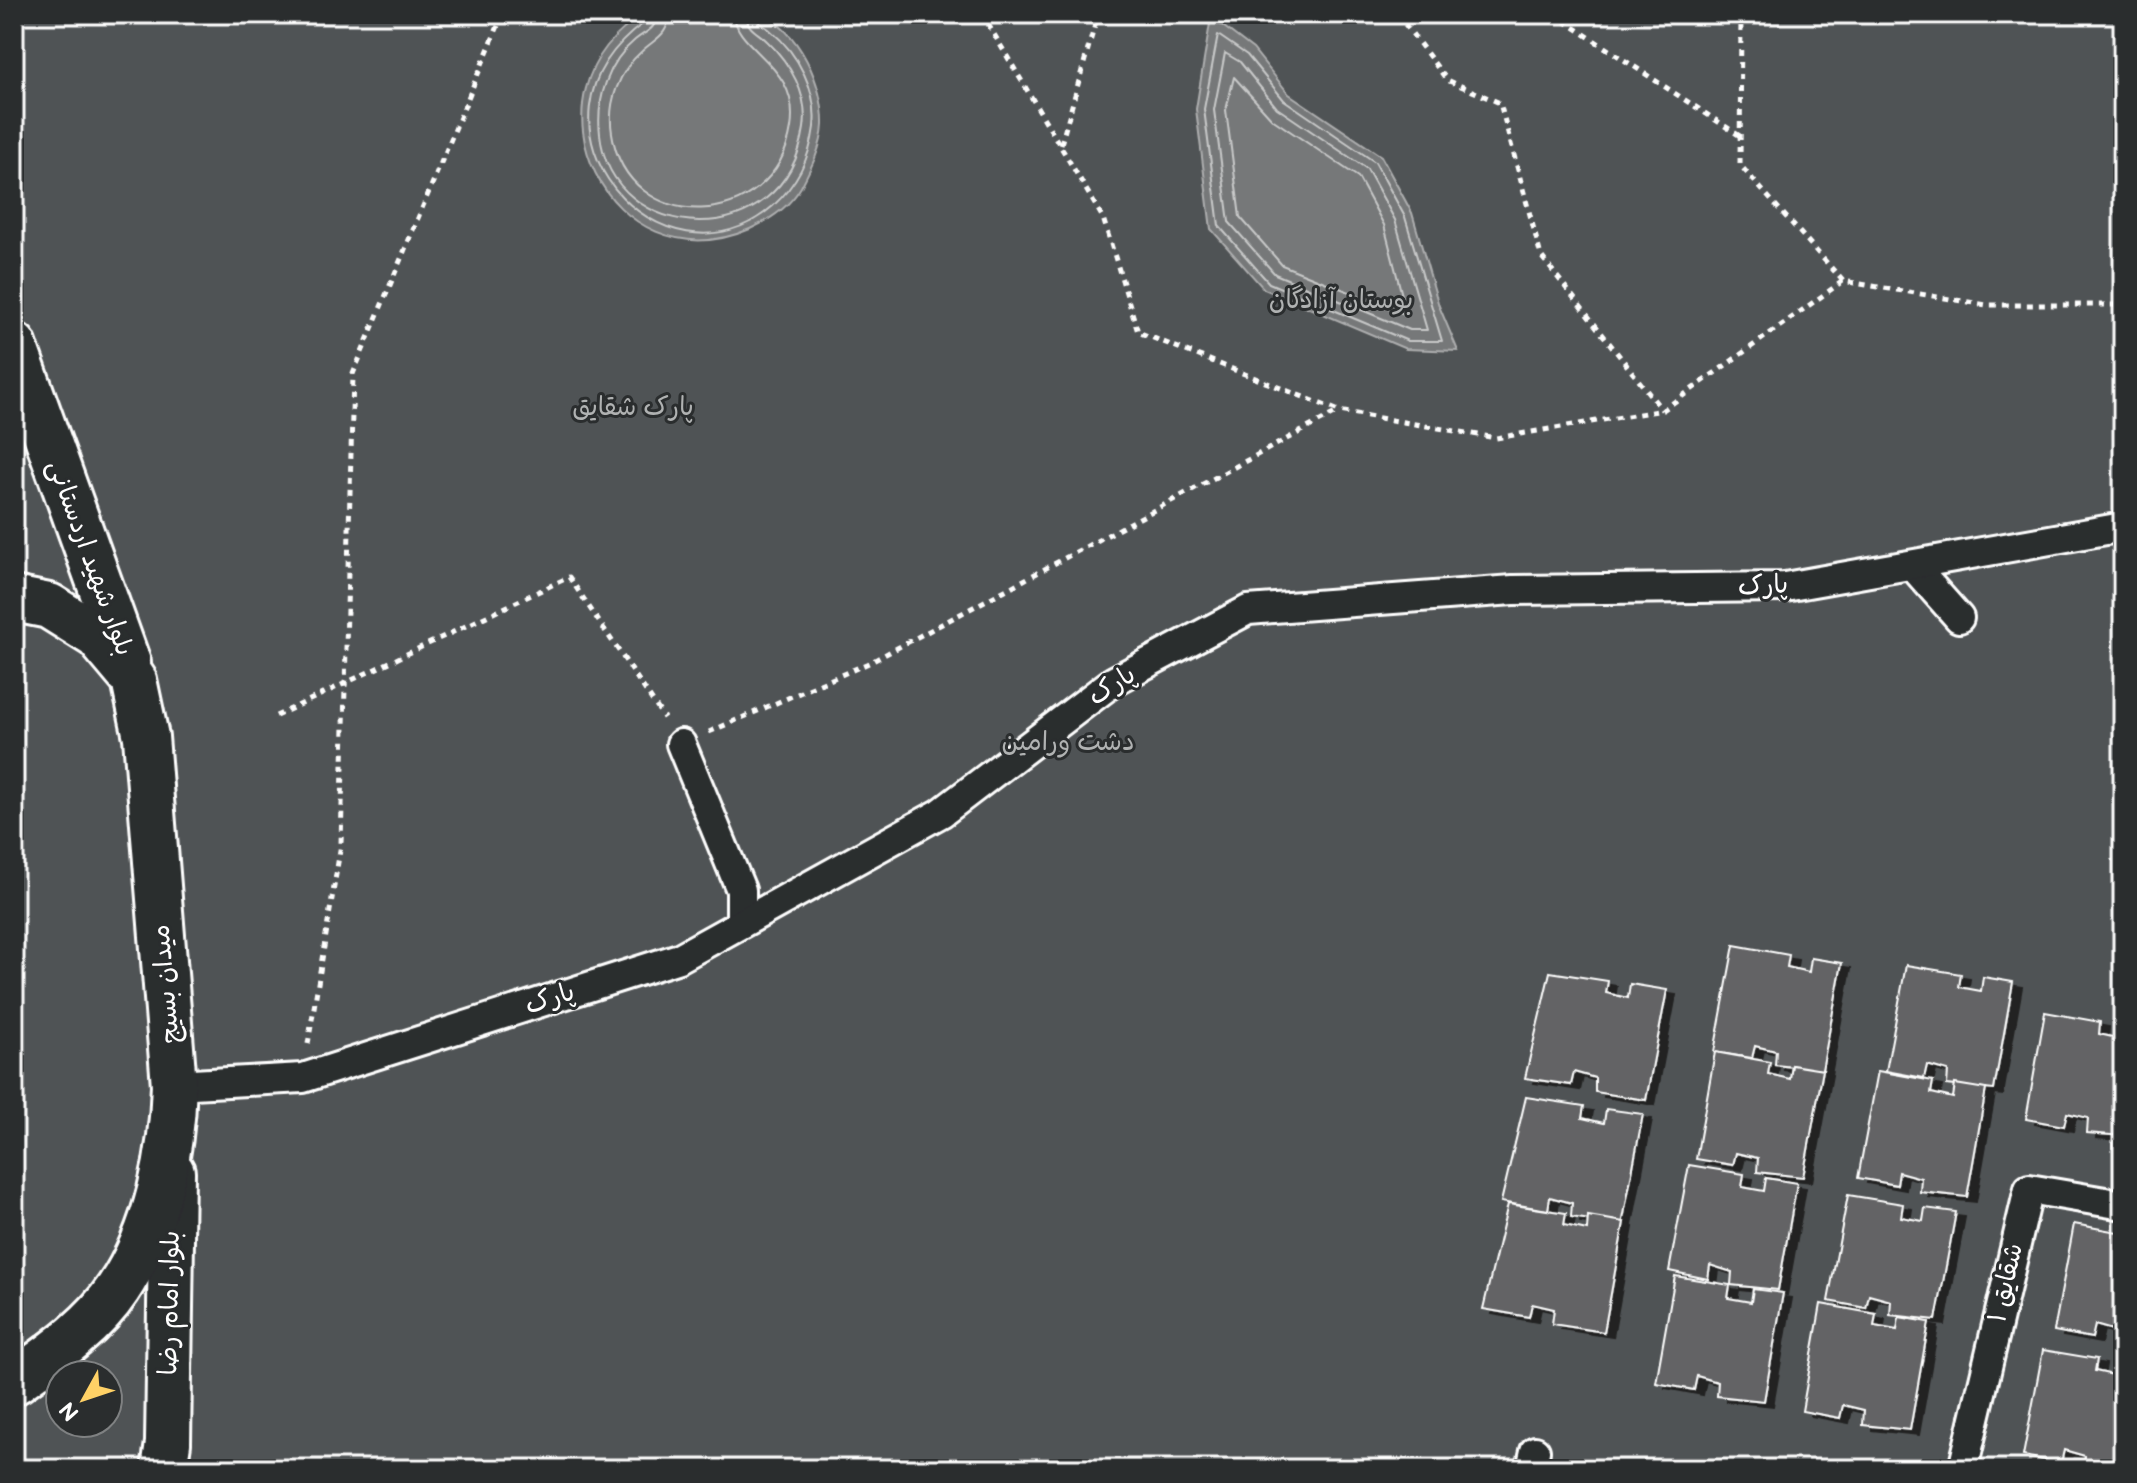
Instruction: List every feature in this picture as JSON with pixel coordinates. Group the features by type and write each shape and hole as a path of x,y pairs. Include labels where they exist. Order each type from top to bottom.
{"main road":[{"name":"بلوار شهید اردستانی","path":"14,345 134,680"},
{"name":"میدان بسیج","path":"14,599 49,606 97,636 134,680 146,737 174,1085 172,1138 142,1245 117,1291 61,1348 14,1382"},
{"name":"بلوار امام رضا","path":"164,1469 168,1443 172,1138"}],"street":[{"name":"پارک","path":"174,1085 303,1078 679,958 941,813 1114,681 1248,610 1513,590 1785,587 2123,527"},
{"path":"1912,565 1959,618"},
{"path":"681,744 741,890 741,923"},
{"name":"شقایق ۱","path":"1963,1469 2029,1189 2123,1205"}],"path":[{"path":"303,1078 341,844 353,374 503,14"},
{"path":"982,14 1103,218 1138,332 1339,411 1496,438 1663,410 1843,281"},
{"path":"1061,145 1098,14"},
{"path":"1403,14 1401,19 1447,80 1500,103 1541,256 1663,410"},
{"path":"1554,14 1740,136"},
{"path":"1741,14 1740,165 1843,281 1986,305 2123,305"},
{"path":"276,716 569,577 681,744 871,662 1339,411"}],"green space":[{"name":"دشت ورامین","path":"14,14 2123,14 2123,1469 14,1469"}],"water":[{"path":"722,12 760,15 786,32 814,76 823,125 812,165 801,187 785,206 750,229 700,240 656,232 621,208 596,173 583,132 586,89 606,48 645,14"},
{"path":"1211,17 1253,49 1289,94 1381,156 1412,213 1439,306 1458,351 1406,349 1264,289 1211,229 1196,109"}],"building":[{"path":"1734,945 1789,955 1787,967 1809,972 1811,958 1842,963 1822,1070 1775,1065 1776,1051 1755,1046 1752,1058 1714,1052"},
{"path":"1906,965 1961,974 1959,987 1981,991 1983,977 2013,982 1994,1090 1947,1085 1948,1071 1927,1065 1924,1078 1886,1071"},
{"path":"1550,972 1608,981 1606,993 1628,998 1630,984 1667,990 1646,1100 1595,1092 1595,1078 1574,1072 1571,1085 1525,1078"},
{"path":"2045,1012 2100,1022 2099,1034 2121,1039 2123,1025 2123,1136 2087,1133 2088,1118 2067,1113 2064,1126 2026,1119"},
{"path":"1715,1052 1770,1062 1768,1074 1790,1079 1792,1065 1823,1070 1803,1177 1757,1172 1758,1158 1736,1153 1733,1165 1696,1159"},
{"path":"1878,1071 1933,1081 1931,1093 1953,1098 1955,1084 1986,1089 1967,1197 1920,1192 1921,1178 1899,1172 1897,1185 1858,1178"},
{"path":"1526,1097 1584,1106 1582,1118 1604,1123 1606,1109 1643,1114 1622,1225 1571,1217 1572,1203 1550,1197 1548,1210 1501,1202"},
{"path":"1689,1165 1744,1174 1742,1187 1764,1191 1766,1178 1797,1183 1778,1290 1731,1285 1732,1272 1710,1265 1708,1279 1669,1271"},
{"path":"1848,1195 1903,1204 1901,1217 1923,1221 1925,1208 1956,1212 1936,1320 1890,1315 1891,1301 1869,1295 1866,1308 1828,1301"},
{"path":"1508,1204 1566,1213 1564,1225 1587,1230 1588,1216 1624,1222 1604,1332 1552,1324 1554,1309 1532,1304 1529,1317 1483,1309"},
{"path":"2074,1224 2123,1233 2123,1345 2116,1344 2116,1331 2095,1325 2092,1338 2054,1331"},
{"path":"1675,1276 1730,1285 1728,1298 1751,1302 1753,1289 1783,1293 1764,1401 1717,1396 1718,1382 1697,1376 1694,1390 1656,1383"},
{"path":"1821,1304 1876,1314 1874,1326 1897,1330 1899,1317 1929,1322 1910,1430 1863,1425 1864,1410 1843,1405 1840,1418 1802,1411"},
{"path":"2043,1350 2097,1359 2095,1371 2118,1376 2120,1363 2123,1363 2123,1469 2084,1469 2085,1456 2064,1450 2061,1463 2023,1456"}],"park label":[{"name":"بوستان آزادگان","path":"1341,300"},
{"name":"پارک شقایق","path":"633,407"}]}
